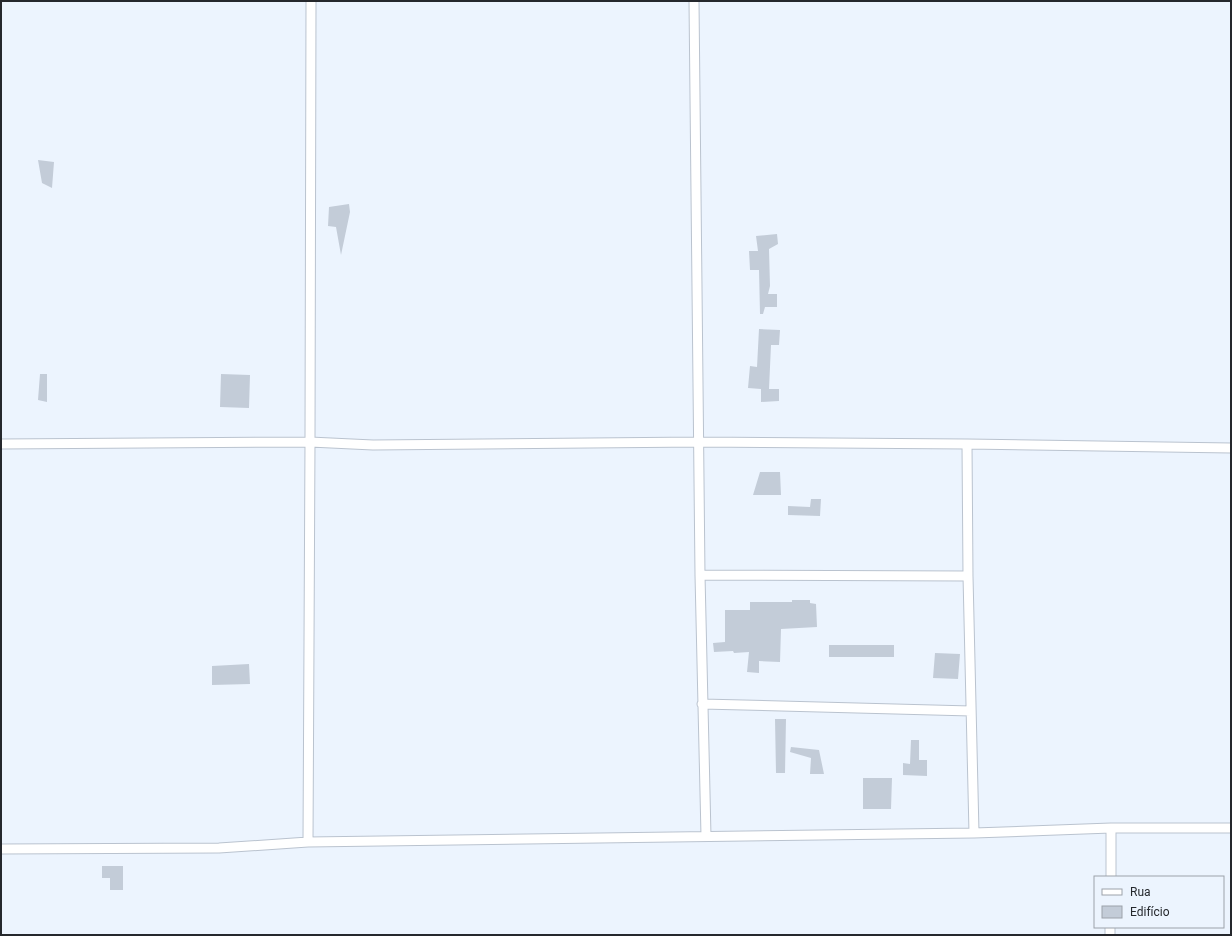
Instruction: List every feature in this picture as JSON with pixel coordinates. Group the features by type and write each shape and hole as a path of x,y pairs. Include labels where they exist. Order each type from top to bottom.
{"street":[{"path":"308,842 311,1"},
{"path":"694,1 700,575 706,836"},
{"path":"1,444 310,442 373,445 699,442 1231,448"},
{"path":"967,444 968,576 974,833"},
{"path":"700,575 968,576"},
{"path":"702,704 971,711"},
{"path":"1,850 219,848 308,842 974,833 1111,828 1231,828"},
{"path":"1111,828 1111,876"}],"building":[{"path":"38,160 54,162 52,188 42,183"},
{"path":"349,204 350,212 341,255 336,227 328,226 329,207"},
{"path":"777,234 778,244 769,249 770,286 768,294 777,294 777,307 765,307 763,314 760,314 759,270 750,270 749,251 758,251 756,236"},
{"path":"759,329 780,330 779,345 771,345 769,389 779,389 779,401 761,402 761,389 748,388 750,366 757,367"},
{"path":"40,374 47,374 47,402 38,400"},
{"path":"221,374 250,375 249,408 220,407"},
{"path":"760,472 780,472 781,495 753,495"},
{"path":"811,499 821,499 820,516 788,515 788,506 810,507"},
{"path":"792,600 810,600 810,603 816,604 817,627 781,629 780,662 759,661 759,673 747,672 749,652 714,652 713,643 725,642 725,610 750,610 750,602 792,602"},
{"path":"829,645 894,645 894,657 829,657"},
{"path":"935,653 960,654 958,679 933,678"},
{"path":"249,664 250,684 212,685 212,666"},
{"path":"775,719 786,719 785,773 776,773"},
{"path":"911,740 919,740 919,760 927,760 927,776 903,775 903,763 910,764"},
{"path":"791,747 819,750 824,774 810,774 811,758 790,752"},
{"path":"863,778 892,778 891,809 863,809"},
{"path":"102,866 123,866 123,890 110,890 110,878 102,878"}]}
